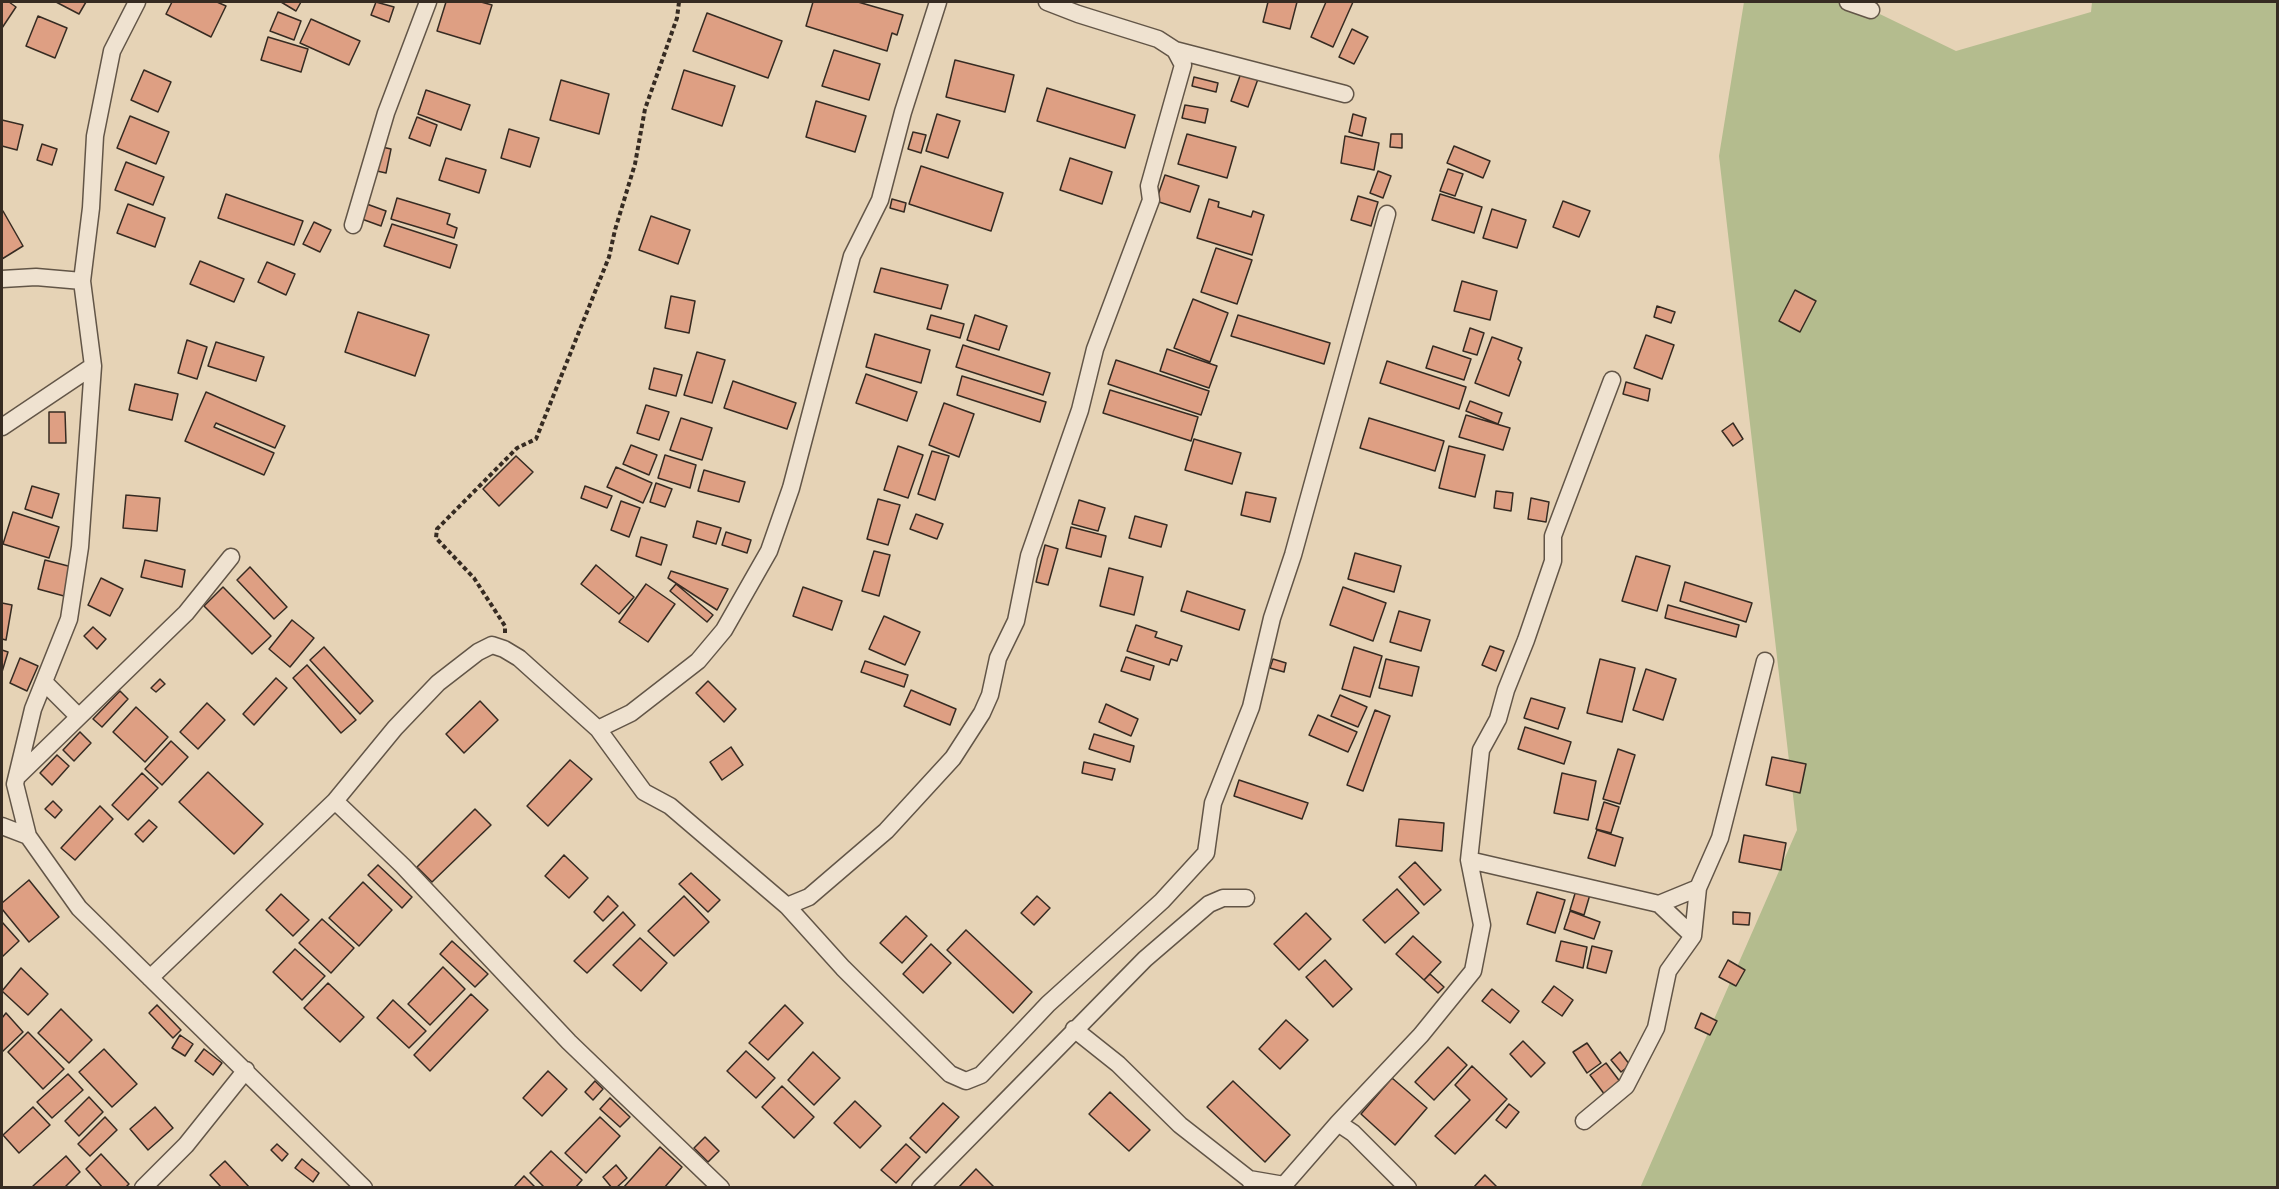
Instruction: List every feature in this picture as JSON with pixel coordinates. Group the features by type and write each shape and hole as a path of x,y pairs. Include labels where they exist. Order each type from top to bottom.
{"street":[{"path":"137,2 112,51 98,126 82,281 93,366 78,558 69,620 33,709 17,779 28,836 79,908 364,1188"},
{"path":"353,225 386,113 428,2"},
{"path":"598,729 631,713 698,661 724,630 769,551 791,488 852,256 880,200 903,112 938,2"},
{"path":"1047,2 1158,39 1175,50 1345,94"},
{"path":"1848,2 1871,10"},
{"path":"787,906 809,897 886,831 953,758 982,713 990,695 999,658 1016,621 1029,556 1080,410 1095,349 1151,200 1149,186 1184,65 1175,50"},
{"path":"150,978 335,801 395,728 438,684 478,652 492,645 504,648 519,658 598,729 644,792 670,806 787,906 843,968 950,1074 966,1081 981,1075 1048,1004 1162,901 1206,853 1213,803 1251,707 1272,618 1293,555 1387,214"},
{"path":"2,279 36,277 82,281"},
{"path":"2,427 93,366"},
{"path":"1074,1029 1118,1064 1180,1125 1252,1183 1283,1186 1338,1123 1421,1035 1473,971 1482,925 1468,860 1481,750 1498,719 1506,690 1526,640 1552,561 1553,536 1612,380"},
{"path":"2,795 78,716 186,613 231,557"},
{"path":"1584,1121 1626,1086 1656,1028 1668,971 1693,936 1698,888 1720,838 1765,661"},
{"path":"45,683 78,716"},
{"path":"335,801 403,866 569,1042 721,1188"},
{"path":"2,826 28,836"},
{"path":"1468,860 1659,904 1693,936"},
{"path":"1659,904 1698,888"},
{"path":"920,1188 1145,959 1209,904 1223,898 1245,898"},
{"path":"143,1188 186,1145 246,1070"},
{"path":"1338,1123 1353,1132 1408,1188"}],"path":[{"path":"504,648 505,626 474,578 436,538 436,529 517,448 536,439 609,257 635,164 645,109 677,18 679,2"}],"green space":[{"path":"1744,2 1855,2 1956,51 2091,12 2092,2 2277,2 2277,1187 1640,1188 1797,830 1719,156"}],"building":[{"path":"2,2 9,2 16,7 2,28"},
{"path":"56,2 86,2 79,14"},
{"path":"172,2 217,2 226,6 211,37 166,14"},
{"path":"281,2 301,2 296,11"},
{"path":"376,2 394,7 389,22 371,15"},
{"path":"446,2 481,2 492,5 480,44 437,31"},
{"path":"813,2 858,2 903,15 897,35 892,33 887,51 806,26"},
{"path":"1268,2 1297,2 1290,29 1263,22"},
{"path":"1326,2 1353,2 1333,47 1311,37"},
{"path":"278,12 301,21 294,40 270,31"},
{"path":"707,13 782,41 768,78 693,51"},
{"path":"38,16 67,28 55,58 26,46"},
{"path":"311,19 360,41 349,65 300,43"},
{"path":"1352,29 1368,37 1354,64 1339,57"},
{"path":"268,37 308,49 301,72 261,60"},
{"path":"834,50 880,64 869,100 822,86"},
{"path":"955,60 1014,75 1005,112 946,97"},
{"path":"144,70 171,82 158,112 131,100"},
{"path":"684,70 735,86 722,126 672,109"},
{"path":"1241,73 1258,79 1248,107 1231,101"},
{"path":"1194,77 1218,83 1216,92 1192,86"},
{"path":"561,80 609,94 599,134 550,120"},
{"path":"1047,88 1135,115 1125,148 1037,121"},
{"path":"426,90 470,105 461,130 418,114"},
{"path":"816,101 866,116 855,152 806,137"},
{"path":"1185,105 1208,109 1205,123 1182,118"},
{"path":"937,114 960,121 948,158 926,151"},
{"path":"1353,114 1366,118 1362,136 1349,132"},
{"path":"130,116 169,132 156,164 117,148"},
{"path":"417,117 437,125 430,146 409,138"},
{"path":"2,120 23,125 17,150 2,146"},
{"path":"509,129 539,138 530,167 501,158"},
{"path":"913,132 926,135 921,153 908,149"},
{"path":"1187,134 1236,147 1227,178 1178,164"},
{"path":"1391,134 1402,134 1402,148 1390,147"},
{"path":"1345,136 1379,143 1374,170 1341,163"},
{"path":"42,144 57,149 52,165 37,160"},
{"path":"1454,146 1490,161 1483,178 1447,163"},
{"path":"382,147 391,149 386,173 377,171"},
{"path":"446,158 486,170 479,193 439,180"},
{"path":"1070,158 1112,172 1102,204 1060,190"},
{"path":"126,162 164,177 153,205 115,190"},
{"path":"921,166 1003,193 991,231 909,204"},
{"path":"1448,169 1463,174 1455,196 1440,191"},
{"path":"1378,171 1391,176 1383,198 1370,193"},
{"path":"1165,175 1199,186 1190,212 1156,201"},
{"path":"226,194 303,221 294,245 218,218"},
{"path":"1440,194 1482,207 1474,233 1432,220"},
{"path":"1358,196 1378,202 1371,226 1351,220"},
{"path":"397,198 450,214 447,224 457,228 454,238 391,219"},
{"path":"892,199 906,203 904,212 890,208"},
{"path":"1209,199 1219,202 1218,207 1251,217 1253,211 1264,215 1252,255 1197,238"},
{"path":"1563,201 1590,211 1579,237 1553,227"},
{"path":"364,203 386,211 381,226 359,218"},
{"path":"128,204 165,218 155,247 117,233"},
{"path":"1492,209 1526,220 1517,248 1483,238"},
{"path":"2,212 23,246 2,259"},
{"path":"651,216 690,230 678,264 639,250"},
{"path":"314,222 331,230 320,252 303,244"},
{"path":"392,224 457,245 450,268 384,246"},
{"path":"1216,248 1252,260 1237,304 1201,292"},
{"path":"200,261 244,279 234,302 190,284"},
{"path":"267,262 295,274 286,295 258,282"},
{"path":"881,268 948,285 941,309 874,292"},
{"path":"1462,281 1497,291 1490,320 1454,311"},
{"path":"1795,290 1816,301 1800,332 1779,321"},
{"path":"671,296 695,301 689,333 665,328"},
{"path":"1193,299 1228,313 1210,362 1174,348"},
{"path":"1657,306 1675,312 1671,323 1654,317"},
{"path":"358,312 429,335 415,376 345,352"},
{"path":"931,315 964,324 960,338 927,329"},
{"path":"975,315 1007,326 999,350 967,340"},
{"path":"1238,315 1330,343 1324,364 1231,336"},
{"path":"1470,328 1484,333 1477,355 1463,351"},
{"path":"875,334 930,350 921,383 866,367"},
{"path":"1646,335 1674,345 1662,379 1634,368"},
{"path":"1492,337 1522,348 1518,359 1521,362 1509,396 1475,383"},
{"path":"187,340 207,347 197,379 178,373"},
{"path":"216,342 264,357 256,381 208,366"},
{"path":"963,345 1050,373 1043,395 956,367"},
{"path":"1433,346 1471,359 1464,380 1426,368"},
{"path":"1167,349 1217,366 1209,388 1160,371"},
{"path":"697,352 725,360 712,403 684,395"},
{"path":"1116,360 1209,391 1201,415 1108,384"},
{"path":"1387,361 1466,387 1459,409 1380,383"},
{"path":"654,368 682,375 676,396 649,389"},
{"path":"866,374 917,392 907,421 856,403"},
{"path":"962,376 1046,402 1040,422 957,395"},
{"path":"733,381 796,403 787,429 724,408"},
{"path":"1626,382 1650,389 1648,401 1623,394"},
{"path":"135,384 178,394 172,420 129,410"},
{"path":"1110,390 1198,417 1191,441 1103,413"},
{"path":"206,392 285,426 275,448 216,423 214,427 274,453 264,475 185,441"},
{"path":"1470,401 1502,413 1498,424 1466,411"},
{"path":"944,403 974,414 959,457 929,445"},
{"path":"646,405 669,412 659,440 637,433"},
{"path":"49,412 65,412 66,443 49,443"},
{"path":"1466,415 1510,428 1503,450 1459,437"},
{"path":"681,418 712,428 702,460 670,450"},
{"path":"1369,418 1444,441 1435,471 1360,448"},
{"path":"1733,423 1743,439 1733,446 1722,431"},
{"path":"1194,439 1241,453 1232,484 1185,470"},
{"path":"631,445 657,455 649,475 623,464"},
{"path":"898,446 923,455 908,498 884,490"},
{"path":"1449,446 1485,455 1475,497 1439,488"},
{"path":"932,451 949,456 935,500 918,494"},
{"path":"665,455 696,465 690,488 658,478"},
{"path":"516,456 533,472 499,506 483,489"},
{"path":"616,467 652,483 643,503 607,487"},
{"path":"704,470 745,482 739,502 698,491"},
{"path":"656,483 672,489 665,507 650,502"},
{"path":"32,486 59,494 52,518 25,509"},
{"path":"585,486 612,496 607,508 581,498"},
{"path":"1496,491 1513,493 1511,511 1494,508"},
{"path":"1246,492 1276,498 1270,522 1241,515"},
{"path":"126,495 160,498 157,531 123,528"},
{"path":"1531,498 1549,502 1546,522 1528,519"},
{"path":"878,499 900,505 888,545 867,539"},
{"path":"1079,500 1105,508 1098,531 1072,524"},
{"path":"621,501 640,508 629,537 611,530"},
{"path":"13,512 59,527 49,558 3,544"},
{"path":"916,514 943,524 937,539 910,529"},
{"path":"1135,516 1167,525 1161,547 1129,538"},
{"path":"697,521 721,528 716,544 693,537"},
{"path":"1071,527 1106,536 1101,557 1066,548"},
{"path":"726,532 751,540 747,553 722,545"},
{"path":"641,537 667,545 661,565 636,556"},
{"path":"1045,545 1058,549 1048,585 1036,582"},
{"path":"874,551 890,555 879,596 862,591"},
{"path":"1355,553 1401,566 1394,592 1348,579"},
{"path":"1636,556 1670,566 1657,611 1622,601"},
{"path":"45,560 72,567 64,596 38,589"},
{"path":"145,560 185,570 182,587 141,577"},
{"path":"596,565 634,597 619,614 581,584"},
{"path":"250,567 287,607 274,619 237,580"},
{"path":"1109,568 1143,577 1134,615 1100,606"},
{"path":"671,571 728,589 717,610 668,578"},
{"path":"101,578 123,589 110,616 88,605"},
{"path":"1685,582 1752,603 1746,622 1680,601"},
{"path":"646,584 675,604 648,642 619,622"},
{"path":"676,584 713,615 707,622 670,591"},
{"path":"223,587 271,636 252,654 204,606"},
{"path":"803,587 842,601 832,630 793,616"},
{"path":"1343,587 1386,603 1373,641 1330,625"},
{"path":"1187,591 1245,610 1239,630 1181,611"},
{"path":"2,603 12,605 6,640 2,639"},
{"path":"1668,605 1739,625 1736,637 1665,618"},
{"path":"1399,611 1430,620 1421,651 1390,642"},
{"path":"884,616 920,632 905,665 869,649"},
{"path":"292,620 314,638 290,667 269,649"},
{"path":"1136,625 1157,632 1155,637 1182,646 1177,661 1171,659 1169,665 1127,651"},
{"path":"93,627 106,639 97,649 84,636"},
{"path":"1490,646 1504,651 1496,671 1482,665"},
{"path":"324,647 373,701 360,714 310,660"},
{"path":"1354,647 1382,656 1370,697 1342,689"},
{"path":"2,650 8,652 2,672"},
{"path":"1126,657 1154,666 1150,680 1121,671"},
{"path":"20,658 38,666 27,691 10,683"},
{"path":"1273,659 1286,663 1284,672 1270,668"},
{"path":"1386,659 1419,667 1412,696 1379,688"},
{"path":"1600,659 1635,668 1622,722 1587,713"},
{"path":"865,661 908,675 904,687 861,672"},
{"path":"307,665 356,720 341,733 293,678"},
{"path":"1646,669 1676,679 1663,720 1633,710"},
{"path":"276,678 287,688 254,725 243,714"},
{"path":"160,679 165,684 156,692 151,688"},
{"path":"708,681 736,709 724,722 696,693"},
{"path":"911,690 956,709 950,725 904,706"},
{"path":"120,691 128,699 102,727 93,719"},
{"path":"1340,695 1367,707 1358,727 1331,716"},
{"path":"1531,698 1565,708 1558,729 1524,718"},
{"path":"480,701 498,720 464,753 446,734"},
{"path":"207,703 225,720 198,749 180,732"},
{"path":"1106,704 1138,719 1131,736 1099,722"},
{"path":"136,707 168,737 145,762 113,732"},
{"path":"1375,710 1390,716 1363,791 1347,785"},
{"path":"1318,715 1357,732 1348,752 1309,735"},
{"path":"1525,727 1571,742 1564,764 1518,749"},
{"path":"80,732 91,743 74,761 63,750"},
{"path":"1094,734 1134,746 1130,762 1089,749"},
{"path":"171,741 188,757 162,785 145,769"},
{"path":"731,747 743,765 722,780 710,762"},
{"path":"1618,749 1635,755 1620,804 1603,799"},
{"path":"57,755 69,766 52,785 40,773"},
{"path":"1772,757 1806,764 1800,793 1766,785"},
{"path":"570,760 592,779 548,826 527,806"},
{"path":"1084,762 1115,769 1112,780 1082,773"},
{"path":"208,772 263,824 234,854 179,802"},
{"path":"142,773 158,788 128,820 112,805"},
{"path":"1562,773 1596,781 1588,820 1554,813"},
{"path":"1239,780 1308,803 1302,819 1234,796"},
{"path":"53,801 62,810 55,818 45,809"},
{"path":"1604,802 1619,807 1611,833 1596,829"},
{"path":"100,806 113,819 75,860 61,848"},
{"path":"475,809 491,825 432,882 417,867"},
{"path":"1399,819 1444,823 1442,851 1396,846"},
{"path":"149,820 157,827 143,842 135,834"},
{"path":"1597,830 1623,838 1615,866 1588,858"},
{"path":"1744,835 1786,843 1781,870 1739,862"},
{"path":"564,855 588,878 569,898 545,876"},
{"path":"1415,862 1441,890 1424,905 1399,877"},
{"path":"378,865 412,897 402,908 368,875"},
{"path":"691,873 720,900 708,912 679,884"},
{"path":"29,880 59,917 29,942 2,909 2,903"},
{"path":"363,882 392,910 359,946 329,918"},
{"path":"1577,887 1591,891 1584,915 1570,910"},
{"path":"1397,889 1419,913 1385,943 1363,920"},
{"path":"1537,892 1565,900 1555,933 1527,924"},
{"path":"281,894 309,920 293,936 266,910"},
{"path":"608,896 618,906 603,921 594,912"},
{"path":"684,896 709,922 674,956 648,931"},
{"path":"1037,896 1050,908 1034,925 1021,913"},
{"path":"1570,911 1600,922 1594,939 1564,929"},
{"path":"623,912 635,925 587,973 574,961"},
{"path":"1733,912 1750,913 1749,925 1733,924"},
{"path":"1306,913 1331,939 1299,970 1274,944"},
{"path":"906,916 927,936 902,963 880,943"},
{"path":"322,919 354,948 331,973 299,943"},
{"path":"2,922 19,941 2,957"},
{"path":"966,930 1032,992 1013,1013 947,950"},
{"path":"1413,936 1441,962 1424,980 1396,954"},
{"path":"640,938 667,963 641,991 613,965"},
{"path":"452,941 488,974 475,987 440,954"},
{"path":"1561,941 1587,947 1583,968 1556,961"},
{"path":"931,944 951,963 923,993 903,974"},
{"path":"1592,946 1612,951 1606,973 1587,968"},
{"path":"295,949 325,976 302,1000 273,972"},
{"path":"1325,960 1352,989 1333,1007 1306,977"},
{"path":"1728,960 1745,970 1736,986 1719,977"},
{"path":"443,967 465,989 430,1025 408,1004"},
{"path":"21,968 48,994 28,1015 2,991"},
{"path":"1430,974 1444,987 1438,993 1424,980"},
{"path":"328,983 364,1017 340,1042 304,1008"},
{"path":"1554,986 1573,1000 1562,1016 1542,1002"},
{"path":"1492,989 1519,1011 1510,1023 1482,1001"},
{"path":"471,994 488,1010 430,1071 414,1055"},
{"path":"393,1000 426,1031 409,1048 377,1018"},
{"path":"157,1005 181,1030 173,1038 149,1013"},
{"path":"785,1005 803,1023 768,1060 749,1043"},
{"path":"61,1009 92,1040 69,1063 38,1033"},
{"path":"6,1013 23,1032 2,1052 2,1018"},
{"path":"1701,1013 1717,1021 1710,1035 1695,1028"},
{"path":"1286,1020 1308,1040 1280,1069 1259,1049"},
{"path":"28,1032 64,1069 43,1089 8,1052"},
{"path":"180,1035 193,1044 185,1056 172,1048"},
{"path":"1523,1041 1545,1063 1531,1077 1510,1054"},
{"path":"1587,1043 1601,1063 1587,1073 1573,1052"},
{"path":"1448,1047 1467,1065 1434,1100 1415,1082"},
{"path":"104,1049 137,1084 112,1107 79,1072"},
{"path":"204,1049 222,1063 213,1075 195,1061"},
{"path":"746,1051 775,1078 756,1098 727,1071"},
{"path":"813,1052 840,1078 814,1105 788,1080"},
{"path":"1620,1052 1630,1065 1621,1072 1611,1060"},
{"path":"1606,1063 1621,1083 1605,1095 1590,1075"},
{"path":"1472,1066 1507,1099 1455,1154 1435,1136 1470,1100 1455,1085"},
{"path":"548,1071 567,1089 542,1116 523,1098"},
{"path":"68,1074 83,1090 52,1118 37,1102"},
{"path":"1392,1078 1427,1108 1395,1145 1361,1114"},
{"path":"595,1081 603,1089 593,1100 585,1092"},
{"path":"1233,1081 1290,1135 1265,1162 1207,1107"},
{"path":"782,1086 814,1117 794,1138 762,1107"},
{"path":"1110,1092 1150,1130 1129,1151 1089,1114"},
{"path":"89,1097 103,1112 79,1136 65,1121"},
{"path":"610,1098 630,1117 620,1127 600,1109"},
{"path":"855,1101 881,1126 860,1148 834,1123"},
{"path":"943,1103 959,1117 926,1153 910,1138"},
{"path":"1509,1104 1519,1112 1506,1128 1496,1120"},
{"path":"33,1107 50,1125 19,1153 3,1135"},
{"path":"155,1107 173,1128 148,1150 130,1129"},
{"path":"105,1117 117,1130 90,1156 78,1144"},
{"path":"600,1117 620,1136 586,1173 565,1153"},
{"path":"705,1137 719,1151 708,1162 694,1148"},
{"path":"277,1144 288,1154 282,1161 271,1150"},
{"path":"906,1144 920,1157 896,1183 881,1170"},
{"path":"660,1147 682,1167 664,1188 623,1188"},
{"path":"551,1151 582,1180 575,1188 545,1188 530,1173"},
{"path":"101,1154 129,1184 125,1188 103,1188 86,1169"},
{"path":"66,1156 80,1172 64,1188 35,1188 33,1186"},
{"path":"302,1159 319,1173 313,1182 295,1168"},
{"path":"225,1161 250,1188 222,1188 210,1175"},
{"path":"616,1165 627,1178 616,1188 612,1188 603,1177"},
{"path":"976,1169 995,1188 958,1188"},
{"path":"1485,1175 1497,1187 1473,1188"},
{"path":"524,1176 536,1188 513,1188"}]}
